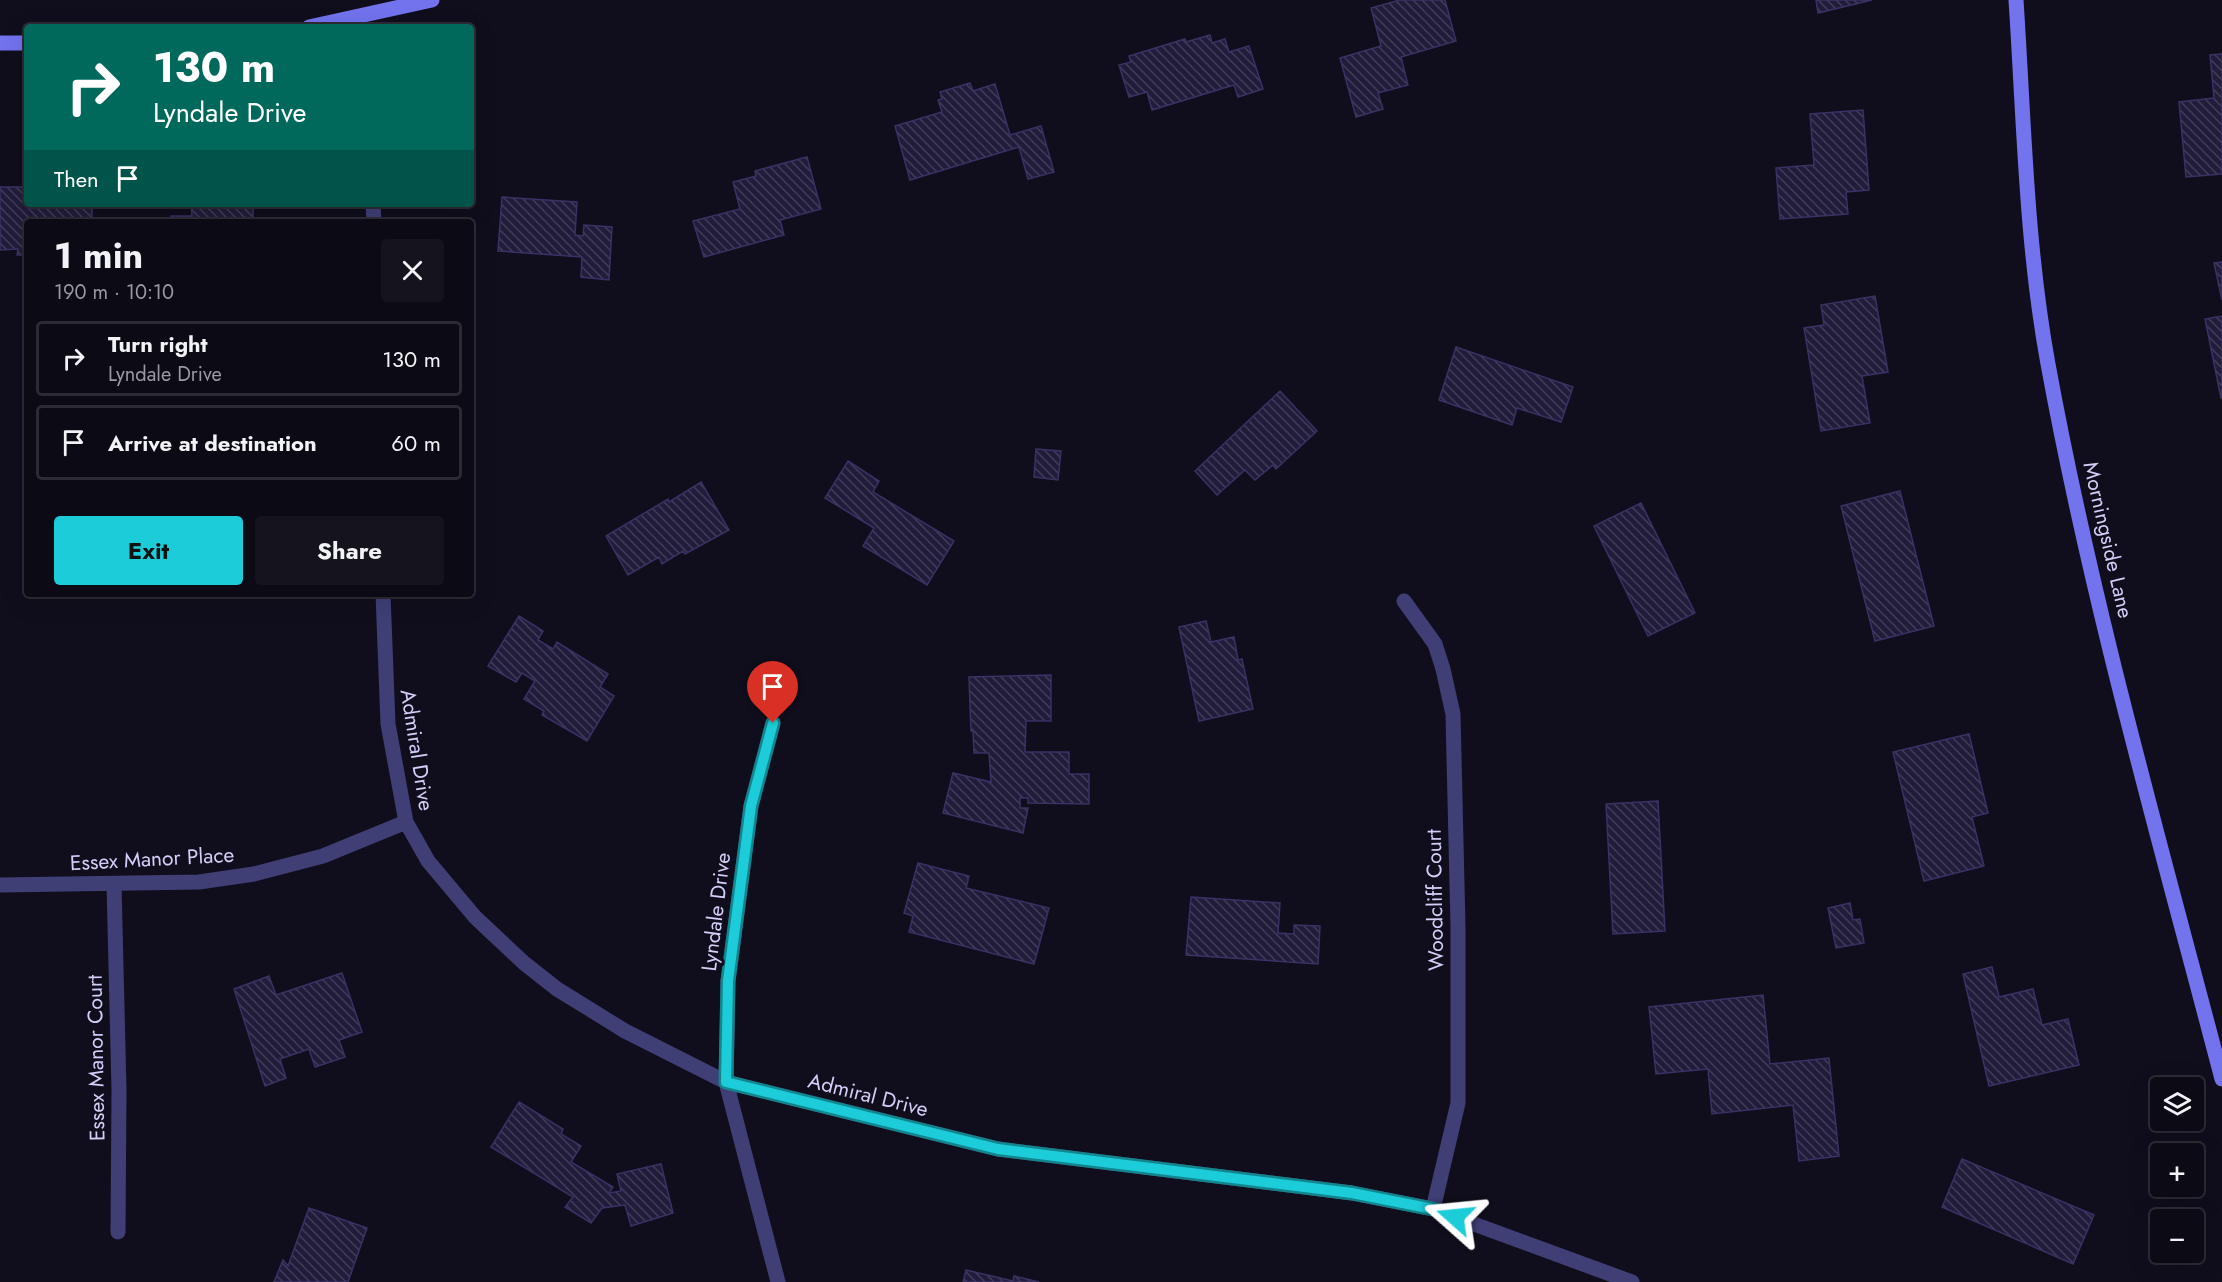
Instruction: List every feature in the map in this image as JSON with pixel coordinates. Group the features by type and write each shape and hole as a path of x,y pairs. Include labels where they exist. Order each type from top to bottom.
{"main road":[{"path":"338,24 368,21 432,0"},
{"name":"Morningside Lane","path":"2016,0 2031,234 2048,361 2084,538 2222,1079"},
{"path":"0,43 24,44"}],"street":[{"name":"Admiral Drive","path":"383,597 388,724 406,822 428,861 475,917 524,963 557,989 625,1030 726,1082 998,1149 1352,1193 1433,1209 1632,1282"},
{"name":"Woodcliff Court","path":"1404,601 1435,644 1453,714 1458,927 1458,1103 1433,1209"},
{"name":"Lyndale Drive","path":"773,723 751,806 728,981 726,1082 777,1282"},
{"name":"Essex Manor Place","path":"0,885 199,882 254,874 323,856 406,822"},
{"name":"Essex Manor Court","path":"114,884 119,1090 118,1232"}],"building":[{"path":"1400,0 1445,0 1456,41 1401,57 1408,85 1378,93 1383,109 1356,117 1340,58 1381,46 1371,8"},
{"path":"1816,0 1872,0 1818,13"},
{"path":"1210,35 1212,43 1225,39 1229,52 1249,46 1263,89 1238,97 1234,85 1152,110 1147,92 1129,97 1119,65 1131,62 1129,56 1185,39 1186,42"},
{"path":"2222,54 2222,174 2186,177 2179,102 2214,98 2210,55"},
{"path":"970,83 973,91 995,84 1010,135 1041,126 1054,172 1028,179 1019,147 910,180 895,126 942,112 938,100 942,99 940,92"},
{"path":"1863,110 1869,190 1846,192 1848,214 1780,219 1776,168 1814,165 1810,114"},
{"path":"807,157 821,209 780,220 784,235 704,257 693,221 740,209 733,182 756,176 755,171"},
{"path":"0,187 24,187 24,207 92,207 92,219 24,219 24,255 17,255 18,249 0,250"},
{"path":"502,197 577,202 575,235 583,236 584,225 612,227 609,280 581,277 582,257 498,251"},
{"path":"191,207 253,207 253,219 171,219 171,216 192,216"},
{"path":"2222,262 2222,300 2214,263"},
{"path":"1875,296 1888,372 1862,376 1870,423 1821,431 1804,328 1824,325 1821,305"},
{"path":"2222,316 2222,398 2221,398 2205,319"},
{"path":"1456,347 1573,387 1561,422 1517,408 1512,425 1439,400"},
{"path":"1280,391 1317,431 1276,469 1273,465 1255,480 1245,470 1217,495 1195,471"},
{"path":"1036,449 1061,451 1058,480 1034,477"},
{"path":"848,461 879,481 873,492 954,541 927,585 863,546 874,528 825,498"},
{"path":"701,482 729,530 685,554 683,551 662,564 659,557 628,575 606,536"},
{"path":"1900,491 1934,626 1875,641 1841,506"},
{"path":"1641,503 1695,613 1648,636 1594,526"},
{"path":"519,616 543,631 538,640 553,649 557,642 608,674 600,687 614,696 587,741 542,715 544,711 524,699 535,681 522,673 516,682 488,666"},
{"path":"1206,621 1211,642 1234,637 1238,660 1242,659 1253,709 1199,721 1179,627"},
{"path":"1051,675 1051,721 1026,721 1025,752 1069,752 1069,774 1089,774 1089,804 1028,803 1028,798 1020,798 1020,808 1028,808 1023,833 943,813 953,773 991,782 989,753 974,753 969,677"},
{"path":"1969,734 1988,813 1972,817 1984,866 1924,881 1893,752"},
{"path":"1658,801 1665,931 1613,934 1606,804"},
{"path":"918,863 969,876 966,888 1049,908 1034,964 909,932 913,916 904,913"},
{"path":"1191,897 1280,903 1278,933 1294,934 1294,925 1320,926 1318,964 1186,955"},
{"path":"1850,903 1853,920 1860,919 1864,943 1836,948 1828,908"},
{"path":"1992,967 1999,997 2033,989 2042,1025 2068,1019 2079,1065 1989,1086 1963,974"},
{"path":"342,973 362,1032 339,1040 345,1057 315,1067 309,1049 280,1059 286,1078 265,1086 234,989 269,976 276,995"},
{"path":"1763,995 1770,1064 1829,1058 1839,1156 1799,1161 1793,1105 1712,1114 1708,1069 1656,1074 1649,1007"},
{"path":"519,1102 563,1129 561,1134 581,1146 571,1162 613,1187 609,1193 621,1191 617,1174 661,1164 673,1213 631,1226 625,1205 602,1208 591,1223 565,1207 573,1197 491,1147"},
{"path":"1962,1159 2094,1215 2073,1264 1942,1207"},
{"path":"309,1208 367,1228 348,1282 274,1282 283,1260 288,1266"},
{"path":"966,1270 1013,1281 1014,1276 1039,1282 963,1282"}],"route":[{"path":"773,723 751,806 728,981 726,1082 998,1149 1352,1193 1433,1209 1455,1217"}]}
